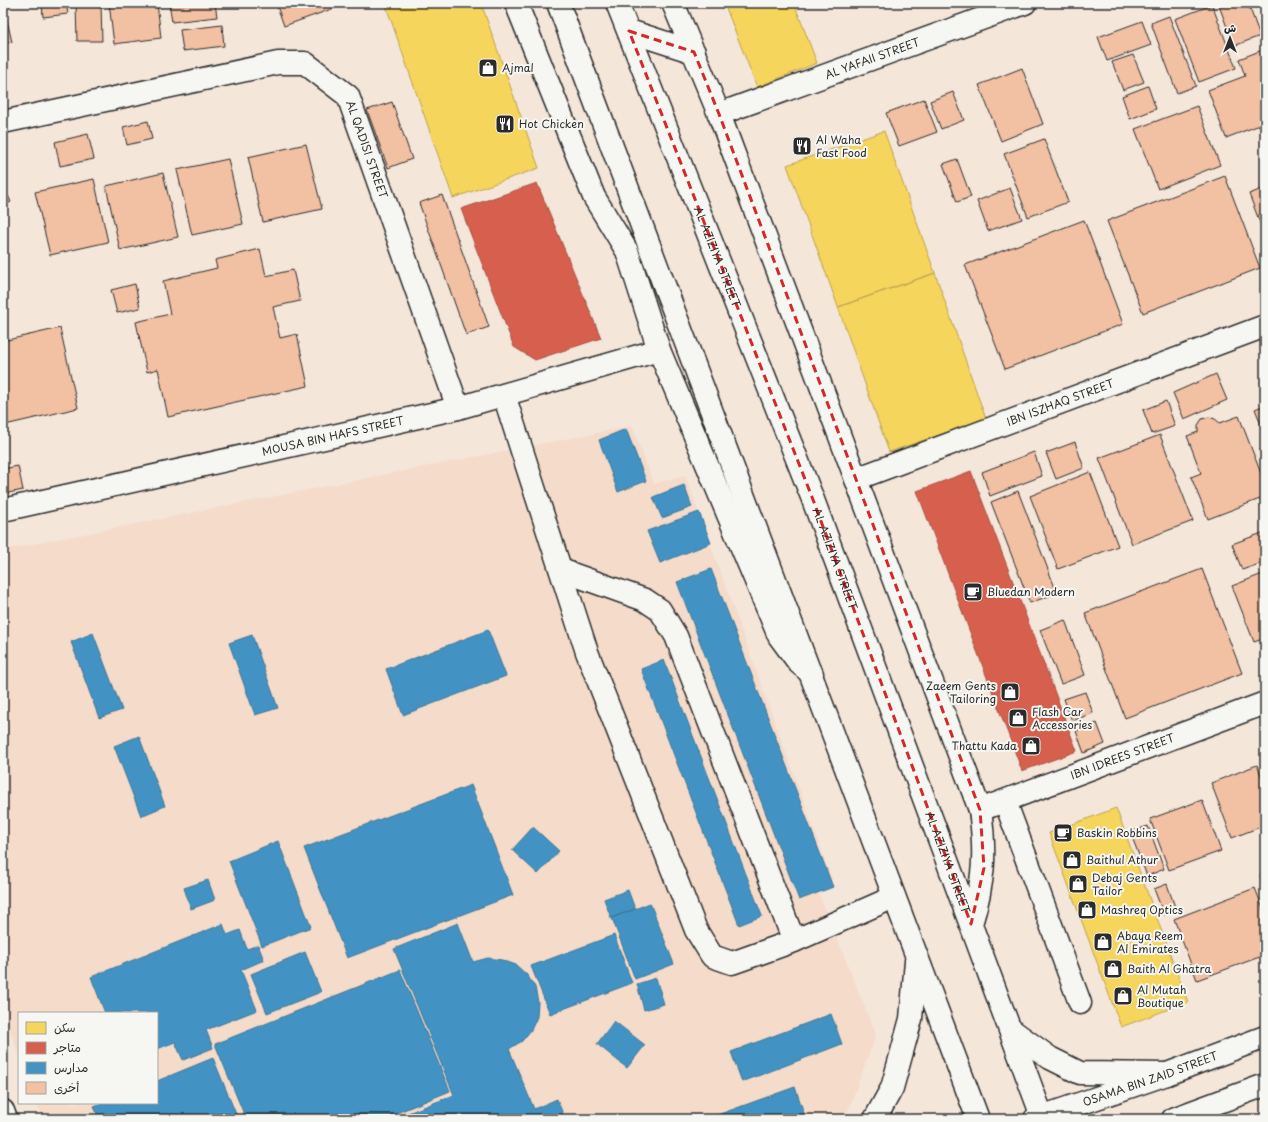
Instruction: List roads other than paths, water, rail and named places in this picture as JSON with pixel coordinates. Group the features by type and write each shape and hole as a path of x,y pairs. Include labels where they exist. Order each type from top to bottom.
{"street":[{"path":"516,3 594,197 627,251 659,350 779,636 798,663 812,674"},
{"path":"558,3 812,674 978,1119"},
{"name":"AL AZIZIYA STREET","path":"617,3 814,504 1010,1029 1040,1118"},
{"path":"673,3 719,114 980,810 984,839 984,868 979,896 971,924"},
{"name":"AL YAFAII STREET","path":"719,114 1025,3"},
{"path":"629,31 694,52"},
{"name":"AL QADISI STREET","path":"3,122 278,64 305,64 348,96 458,408"},
{"name":"IBN ISZHAQ STREET","path":"856,479 1265,326"},
{"name":"MOUSA BIN HAFS STREET","path":"3,510 458,408 659,350"},
{"path":"504,395 593,666 696,930 712,956 732,963 794,941 894,897"},
{"path":"561,570 645,600 660,610 664,616 676,636 794,941"},
{"name":"IBN IDREES STREET","path":"980,810 1265,703"},
{"path":"1005,801 1080,1003"},
{"path":"875,1119 892,1088 911,1019 916,956"},
{"path":"1010,1029 1050,1058 1080,1073 1167,1074"},
{"name":"OSAMA BIN ZAID STREET","path":"1040,1118 1167,1074 1265,1037"},
{"path":"1173,1119 1265,1085"},
{"path":"3,1111 6,1119"}],"place":[{"name":"Ajmal","path":"488,68"},
{"name":"Hot Chicken","path":"505,124"},
{"name":"Al Waha Fast Food","path":"802,146"},
{"name":"Bluedan Modern","path":"973,592"},
{"name":"Zaeem Gents Tailoring","path":"1010,692"},
{"name":"Flash Car Accessories","path":"1018,718"},
{"name":"Thattu Kada","path":"1031,746"},
{"name":"Baskin Robbins","path":"1063,833"},
{"name":"Baithul Athur","path":"1072,860"},
{"name":"Debaj Gents Tailor","path":"1078,884"},
{"name":"Mashreq Optics","path":"1087,910"},
{"name":"Abaya Reem Al Emirates","path":"1103,942"},
{"name":"Baith Al Ghatra","path":"1113,969"},
{"name":"Al Mutah Boutique","path":"1123,996"}]}
